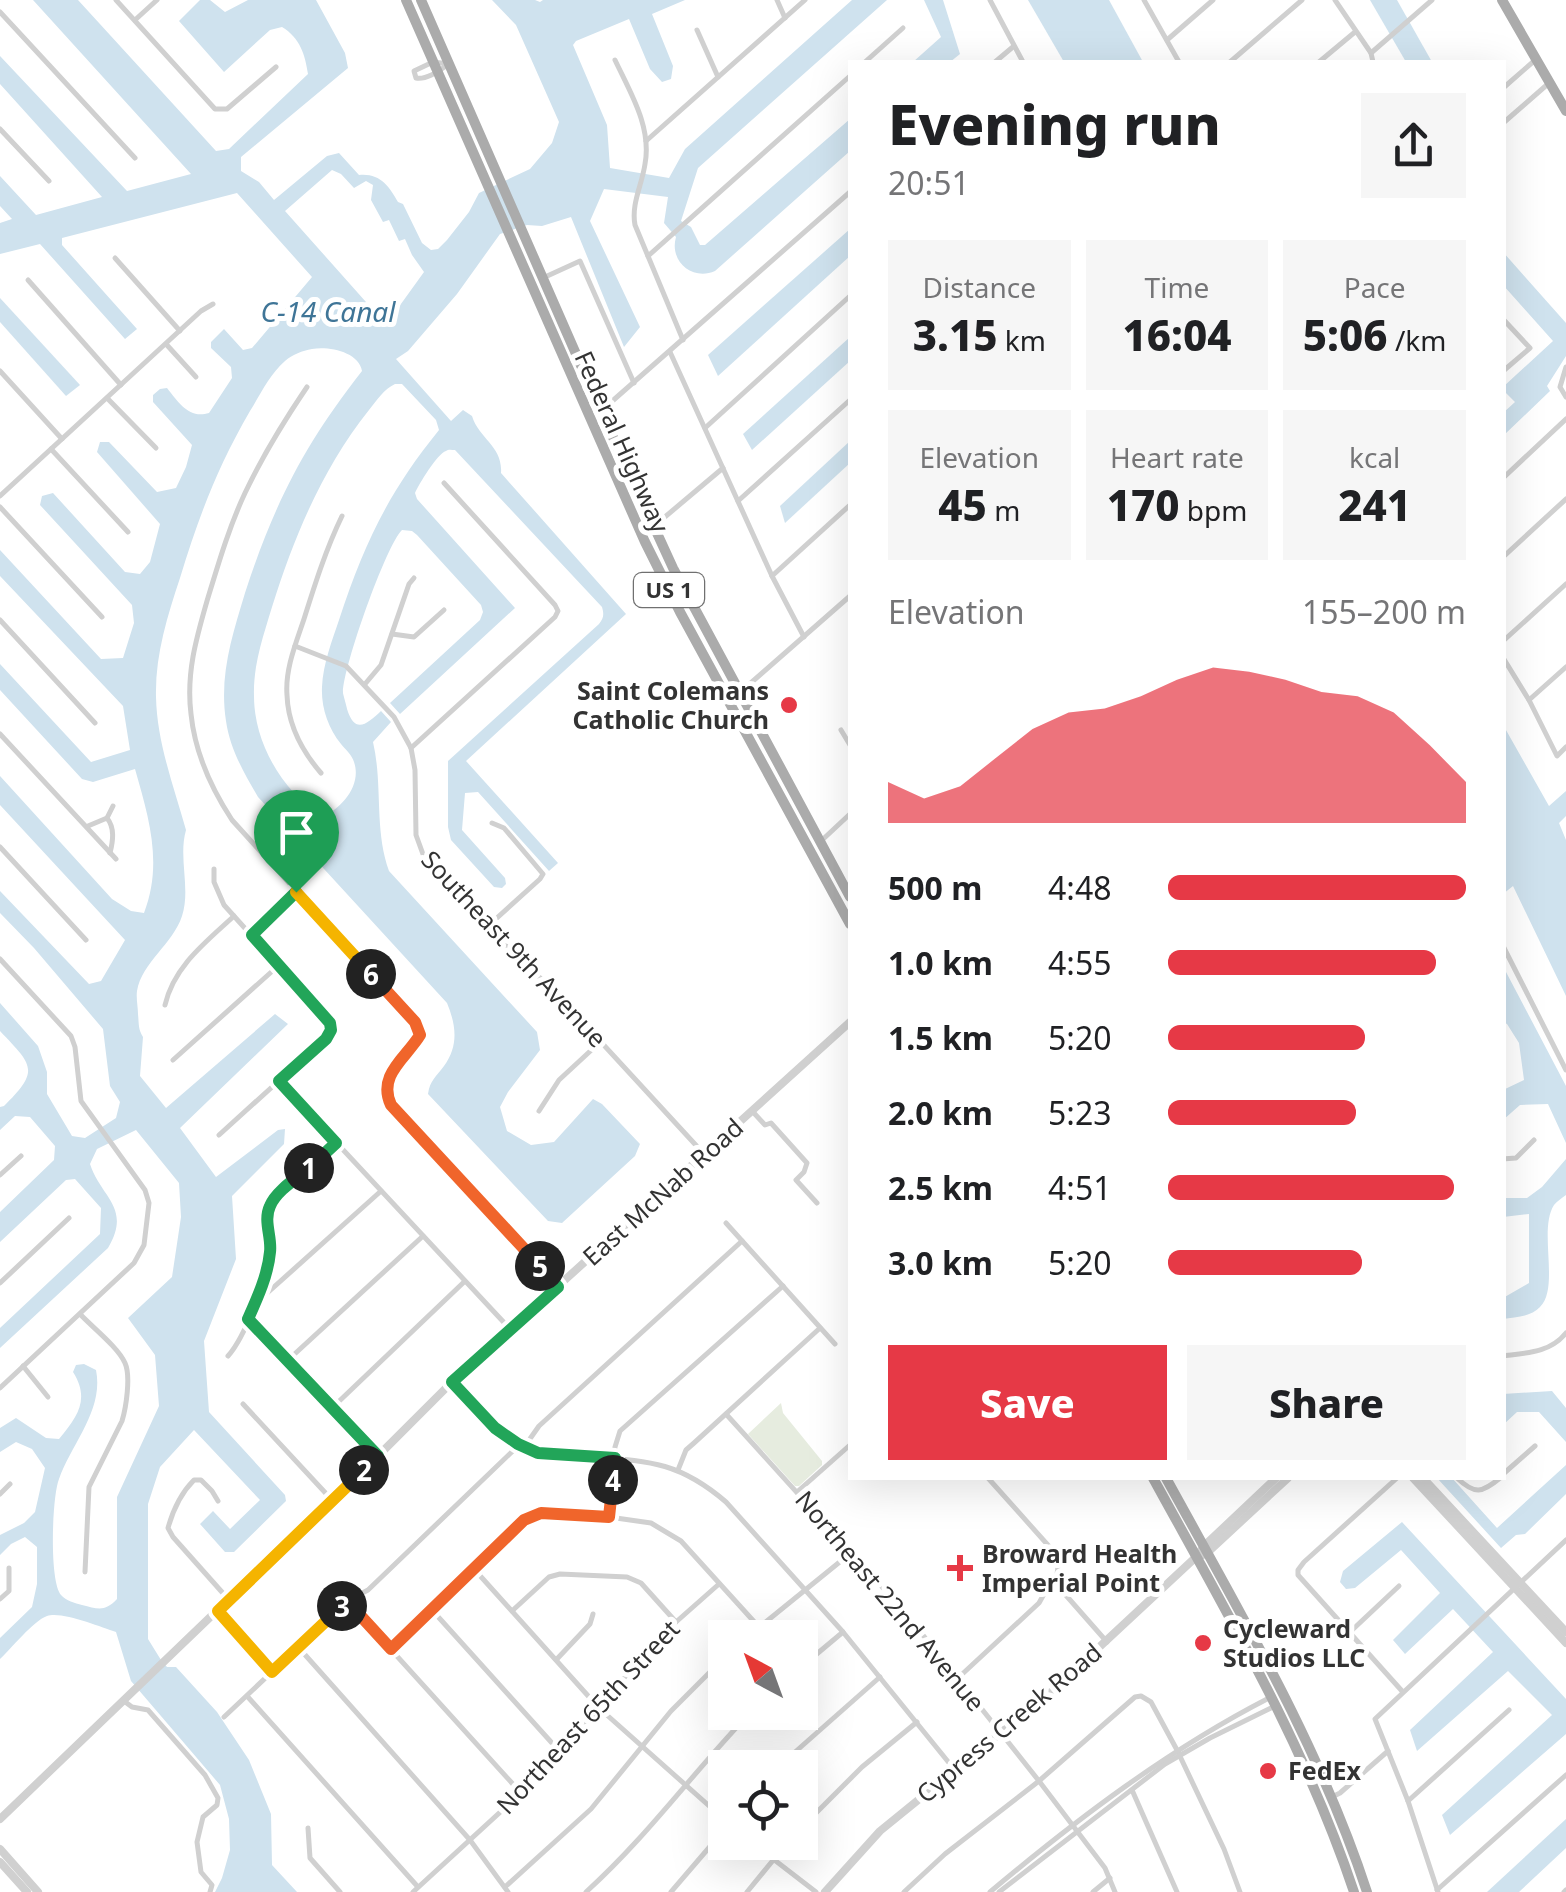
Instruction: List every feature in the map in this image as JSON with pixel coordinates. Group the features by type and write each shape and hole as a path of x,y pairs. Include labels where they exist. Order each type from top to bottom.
{"main road":[{"name":"Federal Highway","path":"406,0 645,542 848,894"},
{"name":"Federal Highway","path":"421,0 653,527 798,829 848,920"},
{"path":"1502,0 1566,111"},
{"path":"536,297 559,314"},
{"path":"545,318 566,332"},
{"path":"634,518 643,526 653,527"},
{"path":"645,542 665,552"},
{"path":"798,829 820,842"},
{"path":"807,846 829,860"},
{"path":"1153,1480 1202,1552 1292,1709 1332,1796 1367,1892"},
{"path":"1167,1480 1314,1784 1354,1892"},
{"path":"1274,1701 1278,1698 1292,1709"},
{"path":"1314,1784 1332,1796"},
{"path":"1334,1836 1351,1846"}],"street":[{"path":"116,0 215,109 227,109 276,67"},
{"path":"134,20 157,0"},
{"path":"777,0 785,18"},
{"path":"646,141 805,0"},
{"path":"990,0 1022,60"},
{"path":"1144,0 1178,60"},
{"path":"1167,40 1213,0"},
{"path":"1232,60 1302,0"},
{"path":"1335,0 1373,60"},
{"path":"1371,53 1432,0"},
{"path":"0,12 135,158"},
{"path":"867,60 903,28"},
{"path":"697,30 718,77"},
{"path":"1321,60 1355,32"},
{"path":"997,60 1014,46"},
{"path":"1506,85 1536,59"},
{"path":"615,60 640,114 646,141 645,168 633,216 635,225 683,340"},
{"path":"435,67 449,64"},
{"path":"648,256 848,78"},
{"path":"1506,120 1550,82"},
{"path":"0,129 49,182"},
{"path":"589,419 848,194"},
{"path":"115,258 180,331"},
{"path":"543,278 580,261 634,383"},
{"path":"28,280 121,385"},
{"path":"705,428 848,298"},
{"path":"0,494 212,304"},
{"path":"1506,322 1530,348 1506,369"},
{"path":"166,344 196,377"},
{"path":"670,352 772,576 804,637"},
{"path":"1566,367 1560,387 1566,396"},
{"path":"0,370 62,439"},
{"path":"306,386 268,446 243,496 218,563 198,631 189,681 198,748 205,771 232,820 415,1022 420,1035 386,1083 391,1105 558,1287"},
{"path":"107,398 156,448"},
{"path":"738,501 848,402"},
{"path":"1506,474 1566,419"},
{"path":"51,449 128,532"},
{"path":"653,527 723,468"},
{"path":"411,748 558,611 444,483"},
{"path":"1506,554 1566,500"},
{"path":"0,507 102,616"},
{"path":"772,576 848,507"},
{"path":"321,773 308,757 290,718 286,695 295,646 342,516"},
{"path":"365,684 381,666 414,578"},
{"path":"1506,638 1566,584"},
{"path":"734,698 848,598"},
{"path":"392,634 414,637 444,610"},
{"path":"0,620 95,724"},
{"name":"Southeast 9th Avenue","path":"295,646 349,669 398,722 411,748 419,848 432,867 555,992 704,1154"},
{"path":"1506,663 1557,756 1566,747"},
{"path":"1529,700 1566,667"},
{"path":"841,730 848,742"},
{"path":"0,734 116,859"},
{"path":"86,826 107,818 113,806"},
{"path":"820,842 848,816"},
{"path":"107,818 112,826 110,853"},
{"path":"488,926 543,874 504,828 492,823"},
{"path":"0,847 86,940"},
{"path":"214,868 214,882 224,905 330,1023 331,1030 326,1039 220,1136"},
{"path":"252,935 296,892"},
{"path":"165,1004 181,969 234,916"},
{"path":"1506,952 1566,1070"},
{"path":"0,959 71,1036 81,1101 144,1190 149,1203 144,1245 134,1264 0,1388"},
{"path":"173,1060 278,966"},
{"name":"East McNab Road","path":"0,1819 452,1382 848,1024"},
{"path":"539,1111 559,1080 600,1042"},
{"path":"279,1081 510,1329"},
{"path":"753,1112 765,1125 771,1123 806,1164 796,1180 817,1204"},
{"path":"1506,1159 1516,1158 1534,1140"},
{"path":"228,1356 241,1340 258,1297 270,1252 268,1208 336,1143"},
{"path":"0,1175 20,1156"},
{"path":"258,1297 265,1295 381,1191"},
{"path":"0,1283 69,1218"},
{"path":"726,1222 835,1344"},
{"path":"287,1361 423,1236"},
{"path":"224,1717 347,1601 368,1590 518,1444 527,1443 539,1426 742,1241"},
{"path":"332,1408 465,1281"},
{"path":"609,1517 620,1430 783,1286"},
{"path":"80,1314 118,1354 127,1373 126,1410 89,1487 85,1572"},
{"path":"248,1319 378,1456"},
{"path":"678,1470 686,1450 820,1328"},
{"path":"1506,1356 1538,1352 1559,1342 1566,1333"},
{"path":"1559,1342 1566,1351"},
{"path":"23,1366 48,1397"},
{"path":"452,1382 495,1428 538,1453 665,1465 709,1488 844,1632 954,1769"},
{"path":"243,1404 332,1500"},
{"name":"Northeast 22nd Avenue","path":"726,1414 852,1552 958,1678 1076,1828 1110,1878 1115,1892"},
{"path":"1506,1472 1535,1446"},
{"path":"797,1492 848,1447"},
{"path":"218,1501 201,1480 194,1480 181,1496 168,1528 229,1600"},
{"path":"990,1480 1056,1553 1056,1584 1107,1642"},
{"path":"1261,1480 1265,1488"},
{"path":"1202,1552 1274,1480"},
{"path":"1202,1552 1286,1480"},
{"path":"1396,1480 1304,1562 1298,1575 1403,1692"},
{"path":"1416,1480 1434,1494"},
{"path":"1424,1480 1566,1643"},
{"path":"1460,1480 1470,1490 1480,1491 1497,1480"},
{"path":"0,1494 10,1484"},
{"path":"391,1649 524,1520 541,1513 609,1517 651,1523 666,1530 680,1540 752,1620"},
{"path":"1566,1540 1374,1720 1389,1750 1438,1891 1566,1775"},
{"path":"765,1620 852,1552"},
{"name":"Cypress Creek Road","path":"825,1892 880,1832 1107,1642 1202,1552"},
{"path":"0,1600 9,1591 9,1568"},
{"path":"474,1569 598,1708 708,1805"},
{"path":"512,1611 549,1577 627,1577 641,1583 676,1622"},
{"name":"Northeast 65th Street","path":"416,1890 546,1770 636,1664 719,1584"},
{"path":"1350,1632 1399,1586"},
{"path":"958,1678 1039,1604 1044,1594"},
{"path":"347,1601 520,1793"},
{"path":"432,1610 560,1753"},
{"path":"218,1611 272,1672"},
{"path":"556,1660 590,1624 593,1614"},
{"path":"1545,1615 1566,1632"},
{"path":"818,1653 844,1632"},
{"path":"299,1648 470,1840 507,1890 591,1809 671,1711 708,1673"},
{"path":"798,1750 881,1676"},
{"path":"247,1696 416,1890"},
{"path":"904,1892 944,1854 1039,1780 1134,1697 1145,1696 1178,1752 1240,1892"},
{"path":"124,1701 148,1710 205,1775 218,1798 218,1805 203,1818 197,1842 201,1872 212,1885 210,1892"},
{"path":"990,1892 1178,1752 1243,1712 1274,1701"},
{"path":"1178,1752 1246,1721 1274,1701"},
{"path":"1408,1801 1509,1710"},
{"path":"1243,1712 1249,1715 1246,1721"},
{"path":"818,1811 862,1767 917,1722"},
{"path":"586,1892 632,1849 735,1730"},
{"path":"1332,1796 1389,1750"},
{"path":"1130,1786 1178,1892"},
{"path":"308,1828 310,1858 340,1892"},
{"path":"999,1892 1076,1828"},
{"path":"670,1892 708,1848"},
{"path":"0,1850 38,1892"},
{"path":"747,1892 772,1860 816,1892"},
{"path":"0,1862 27,1892"},
{"path":"1093,1892 1110,1878"}],"shaded area":[{"path":"781,1403 783,1413 822,1461 799,1486 748,1434"}],"water":[{"name":"C-14 Canal","path":"33,0 78,0 216,151 229,149 308,74 305,60 297,41 282,27 270,30 224,72 179,21 200,0 210,0 225,12 248,0 316,0 345,53 348,68 241,157 241,171 259,182 274,200 327,156 339,153 359,175 373,176 387,186 403,204 422,243 431,250 447,240 479,193 530,169 552,143 559,122 516,25 492,0 685,0 652,14 673,66 671,79 662,82 650,69 629,19 573,45 607,125 610,168 669,178 685,149 852,0 887,0 698,168 681,221 691,227 700,245 705,245 848,121 848,153 715,271 698,273 679,261 676,237 664,223 668,197 604,189 590,221 640,327 624,347 571,217 500,234 457,294 408,351 396,359 451,421 463,410 472,416 495,449 501,473 626,614 466,761 558,863 549,871 478,792 465,793 462,830 505,878 502,888 494,887 451,840 448,761 599,624 603,612 455,450 447,450 433,463 415,493 417,499 515,608 400,714 390,703 480,620 483,612 481,605 417,535 402,530 366,608 343,693 354,722 362,725 381,711 391,722 373,742 382,839 389,871 537,1032 540,1050 500,1107 507,1131 531,1145 554,1142 593,1099 640,1144 635,1156 562,1223 548,1221 428,1094 454,1043 447,1003 258,797 228,731 224,704 226,672 245,593 267,531 293,476 323,424 362,371 355,359 327,348 312,349 291,356 275,372 218,473 171,607 160,652 156,697 163,748 186,830 185,895 178,926 145,971 137,991 143,1037 140,1076 166,1108 275,1014 288,1024 180,1128 216,1177 278,1130 285,1129 284,1144 232,1196 236,1259 204,1341 209,1412 285,1495 286,1501 234,1552 225,1552 200,1524 213,1511 230,1529 260,1500 194,1430 160,1467 148,1504 148,1639 167,1667 176,1667 217,1712 249,1760 271,1814 272,1865 297,1892 215,1892 230,1850 229,1819 220,1785 131,1681 116,1632 71,1618 47,1616 0,1659 0,1638 32,1607 37,1584 37,1547 25,1537 0,1555 0,1535 24,1523 35,1512 45,1468 32,1449 16,1442 0,1452 0,1428 16,1418 46,1438 59,1439 80,1407 81,1391 73,1372 76,1365 96,1370 91,1413 59,1479 53,1557 57,1587 63,1597 93,1608 109,1606 117,1599 117,1497 159,1406 155,1355 128,1318 172,1277 181,1217 179,1183 136,1130 97,1149 90,1164 116,1212 115,1234 108,1248 0,1348 0,1328 100,1234 101,1208 75,1179 66,1180 0,1242 0,1212 54,1160 55,1146 30,1117 15,1116 0,1130 0,1107 16,1094 28,1068 0,1031 0,1003 38,1046 47,1072 47,1094 72,1136 85,1138 116,1118 120,1102 110,1086 103,1029 0,913 0,891 89,984 101,981 125,940 0,805 0,776 112,899 131,911 144,913 153,859 149,823 135,769 93,782 82,779 0,690 0,664 91,762 130,750 123,706 0,576 0,550 101,659 123,658 134,623 132,605 40,505 42,496 53,493 125,572 140,574 150,562 160,524 97,452 100,442 109,442 157,492 176,488 192,445 153,402 153,395 167,388 190,412 209,413 232,378 231,367 211,348 211,342 224,329 243,350 252,348 312,277 237,193 62,238 62,245 137,329 125,339 40,244 0,254 0,223 12,219 0,206 0,176 36,215 102,197 0,84 0,56 127,191 191,174","holes":["332,170 354,188 366,181 373,185 371,200 383,222 389,220 399,241 405,239 424,272 393,315 374,311 285,211","402,384 436,420 439,430 379,520 328,653 322,687 324,710 356,771 348,795 322,817 306,807 285,783 265,748 255,709 257,662 281,581 311,504 352,433 387,389"]},
{"path":"924,0 943,0 960,54 952,60 915,60 941,37"},
{"path":"1028,0 1109,0 1142,60 1063,60"},
{"path":"1370,0 1397,0 1431,60 1405,60"},
{"path":"848,231 848,258 718,376 708,355"},
{"path":"1506,255 1566,323 1566,356 1547,386 1550,391 1506,433 1506,410 1515,402 1506,393 1506,384 1553,341 1506,288"},
{"path":"0,298 80,385 66,396 0,322"},
{"path":"848,339 848,363 752,450 743,434"},
{"path":"848,443 848,465 785,523 780,506"},
{"path":"1506,730 1549,806 1566,791 1566,816 1559,823 1566,840 1566,996 1513,886 1506,892"},
{"path":"1506,972 1566,1086 1566,1143 1548,1104 1520,1105 1506,1117 1506,1089 1524,1080 1519,1043 1507,1024"},
{"path":"1566,1159 1566,1195 1554,1205 1548,1229 1546,1298 1532,1313 1506,1319 1506,1296 1529,1283 1529,1214 1506,1217 1506,1198 1527,1198"},
{"path":"1552,1391 1566,1408 1566,1442 1539,1412 1517,1412 1506,1422 1506,1394"},
{"path":"1566,1465 1566,1494 1525,1534 1516,1535 1501,1548 1439,1480 1454,1480 1497,1528"},
{"path":"1402,1522 1566,1699 1566,1734 1450,1835 1442,1815 1552,1715 1508,1671 1417,1751 1410,1730 1493,1652 1453,1609 1405,1654 1393,1640 1440,1593 1401,1550 1355,1588 1346,1589 1340,1582 1343,1571"},
{"path":"1566,1819 1566,1848 1519,1892 1487,1892"}],"place":[{"name":"Saint Colemans Catholic Church","path":"789,705"},
{"name":"Broward Health Imperial Point","path":"960,1568"},
{"name":"Cycleward Studios LLC","path":"1203,1643"},
{"name":"FedEx","path":"1268,1771"}],"route":[{"path":"296,892 415,1022 420,1035 386,1083 391,1105 558,1287 452,1382 495,1428 518,1444 538,1453 615,1458 609,1517 541,1513 524,1520 391,1649 347,1601 272,1672 218,1611 378,1456 248,1319 270,1252 268,1208 336,1143 279,1081 326,1039 331,1030 328,1018 252,935 296,892"}]}
